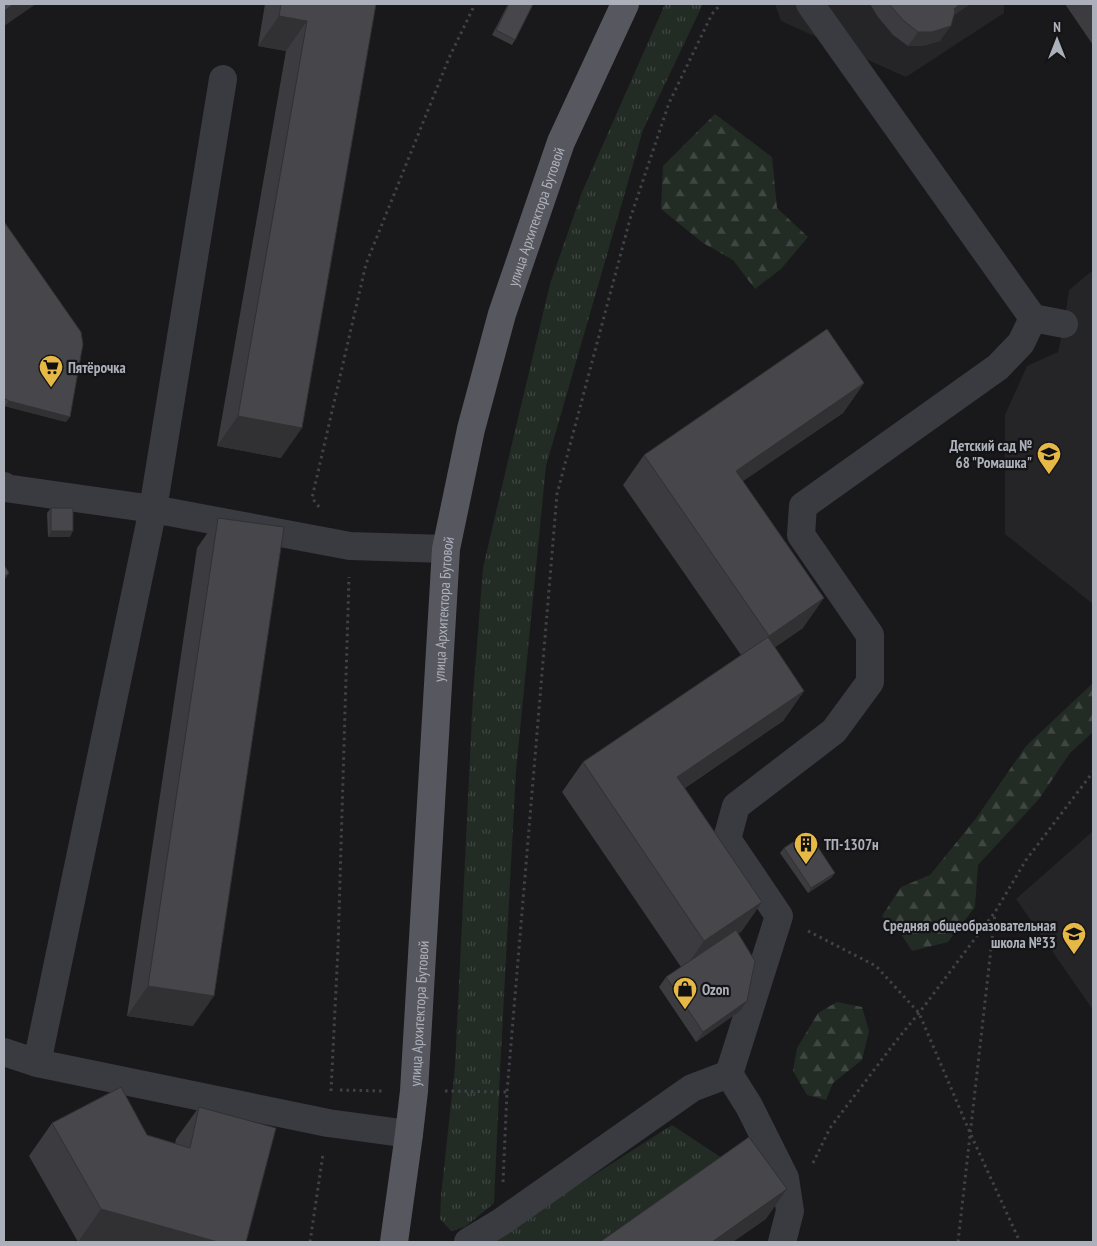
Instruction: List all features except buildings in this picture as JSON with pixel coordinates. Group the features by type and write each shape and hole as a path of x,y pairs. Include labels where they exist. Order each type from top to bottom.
{"main road":[{"name":"улица Архитектора Бутовой","path":"394,1242 414,1091 446,549 471,429 502,314 560,142 625,4"}],"lane":[{"path":"810,4 1032,318 1064,324"},
{"path":"38,1063 153,509 223,79"},
{"path":"782,1242 790,1211 784,1178 749,1106 729,1074 779,916 727,839 736,806 834,731 870,682 870,635 800,535 803,506 998,367 1021,343 1032,318"},
{"path":"4,486 6,488 153,509 350,546 446,549"},
{"path":"4,1052 38,1063 328,1122 409,1134"},
{"path":"468,1242 501,1222 692,1088 729,1074"}],"path":[{"path":"310,1242 331,1090 338,948 350,546 312,498 366,264 445,67 475,4"},
{"path":"501,1222 505,1120 556,494 630,219 669,103 712,14 721,4"},
{"path":"790,1211 830,1128 995,912 1026,860 1093,772"},
{"path":"958,1242 995,912"},
{"path":"779,916 876,966 918,1013 1020,1242"}],"shaded area":[{"path":"775,4 1004,4 1004,13 906,77 781,21"},
{"name":"Детский сад № 68 \"Ромашка\"","path":"1093,270 1093,604 1005,534 1005,415 1027,366 1058,352 1069,290"},
{"name":"Средняя общеобразовательная школа №33","path":"1093,831 1093,1010 1016,899"}],"green space":[{"path":"665,4 703,4 643,130 546,466 516,771 494,1203 465,1227 451,1231 440,1219 441,1196 455,1067 473,695 483,568 550,284 582,192"},
{"path":"715,114 772,157 777,208 808,237 781,269 755,289 733,260 703,243 661,209 663,166"},
{"path":"1093,683 1093,732 1070,753 1039,799 978,865 975,907 948,942 912,951 901,934 882,916 901,887 930,875 977,817 1026,746"},
{"path":"837,1002 862,1007 869,1031 862,1060 833,1083 826,1100 807,1095 793,1071 797,1048 818,1013"},
{"path":"672,1125 728,1162 617,1242 489,1242 506,1231"}],"place":[{"name":"Пятёрочка","path":"51,388"},
{"name":"Детский сад № 68 \"Ромашка\"","path":"1049,475"},
{"name":"ТП-1307н","path":"806,865"},
{"name":"Средняя общеобразовательная школа №33","path":"1074,955"},
{"name":"Ozon","path":"685,1010"}]}
